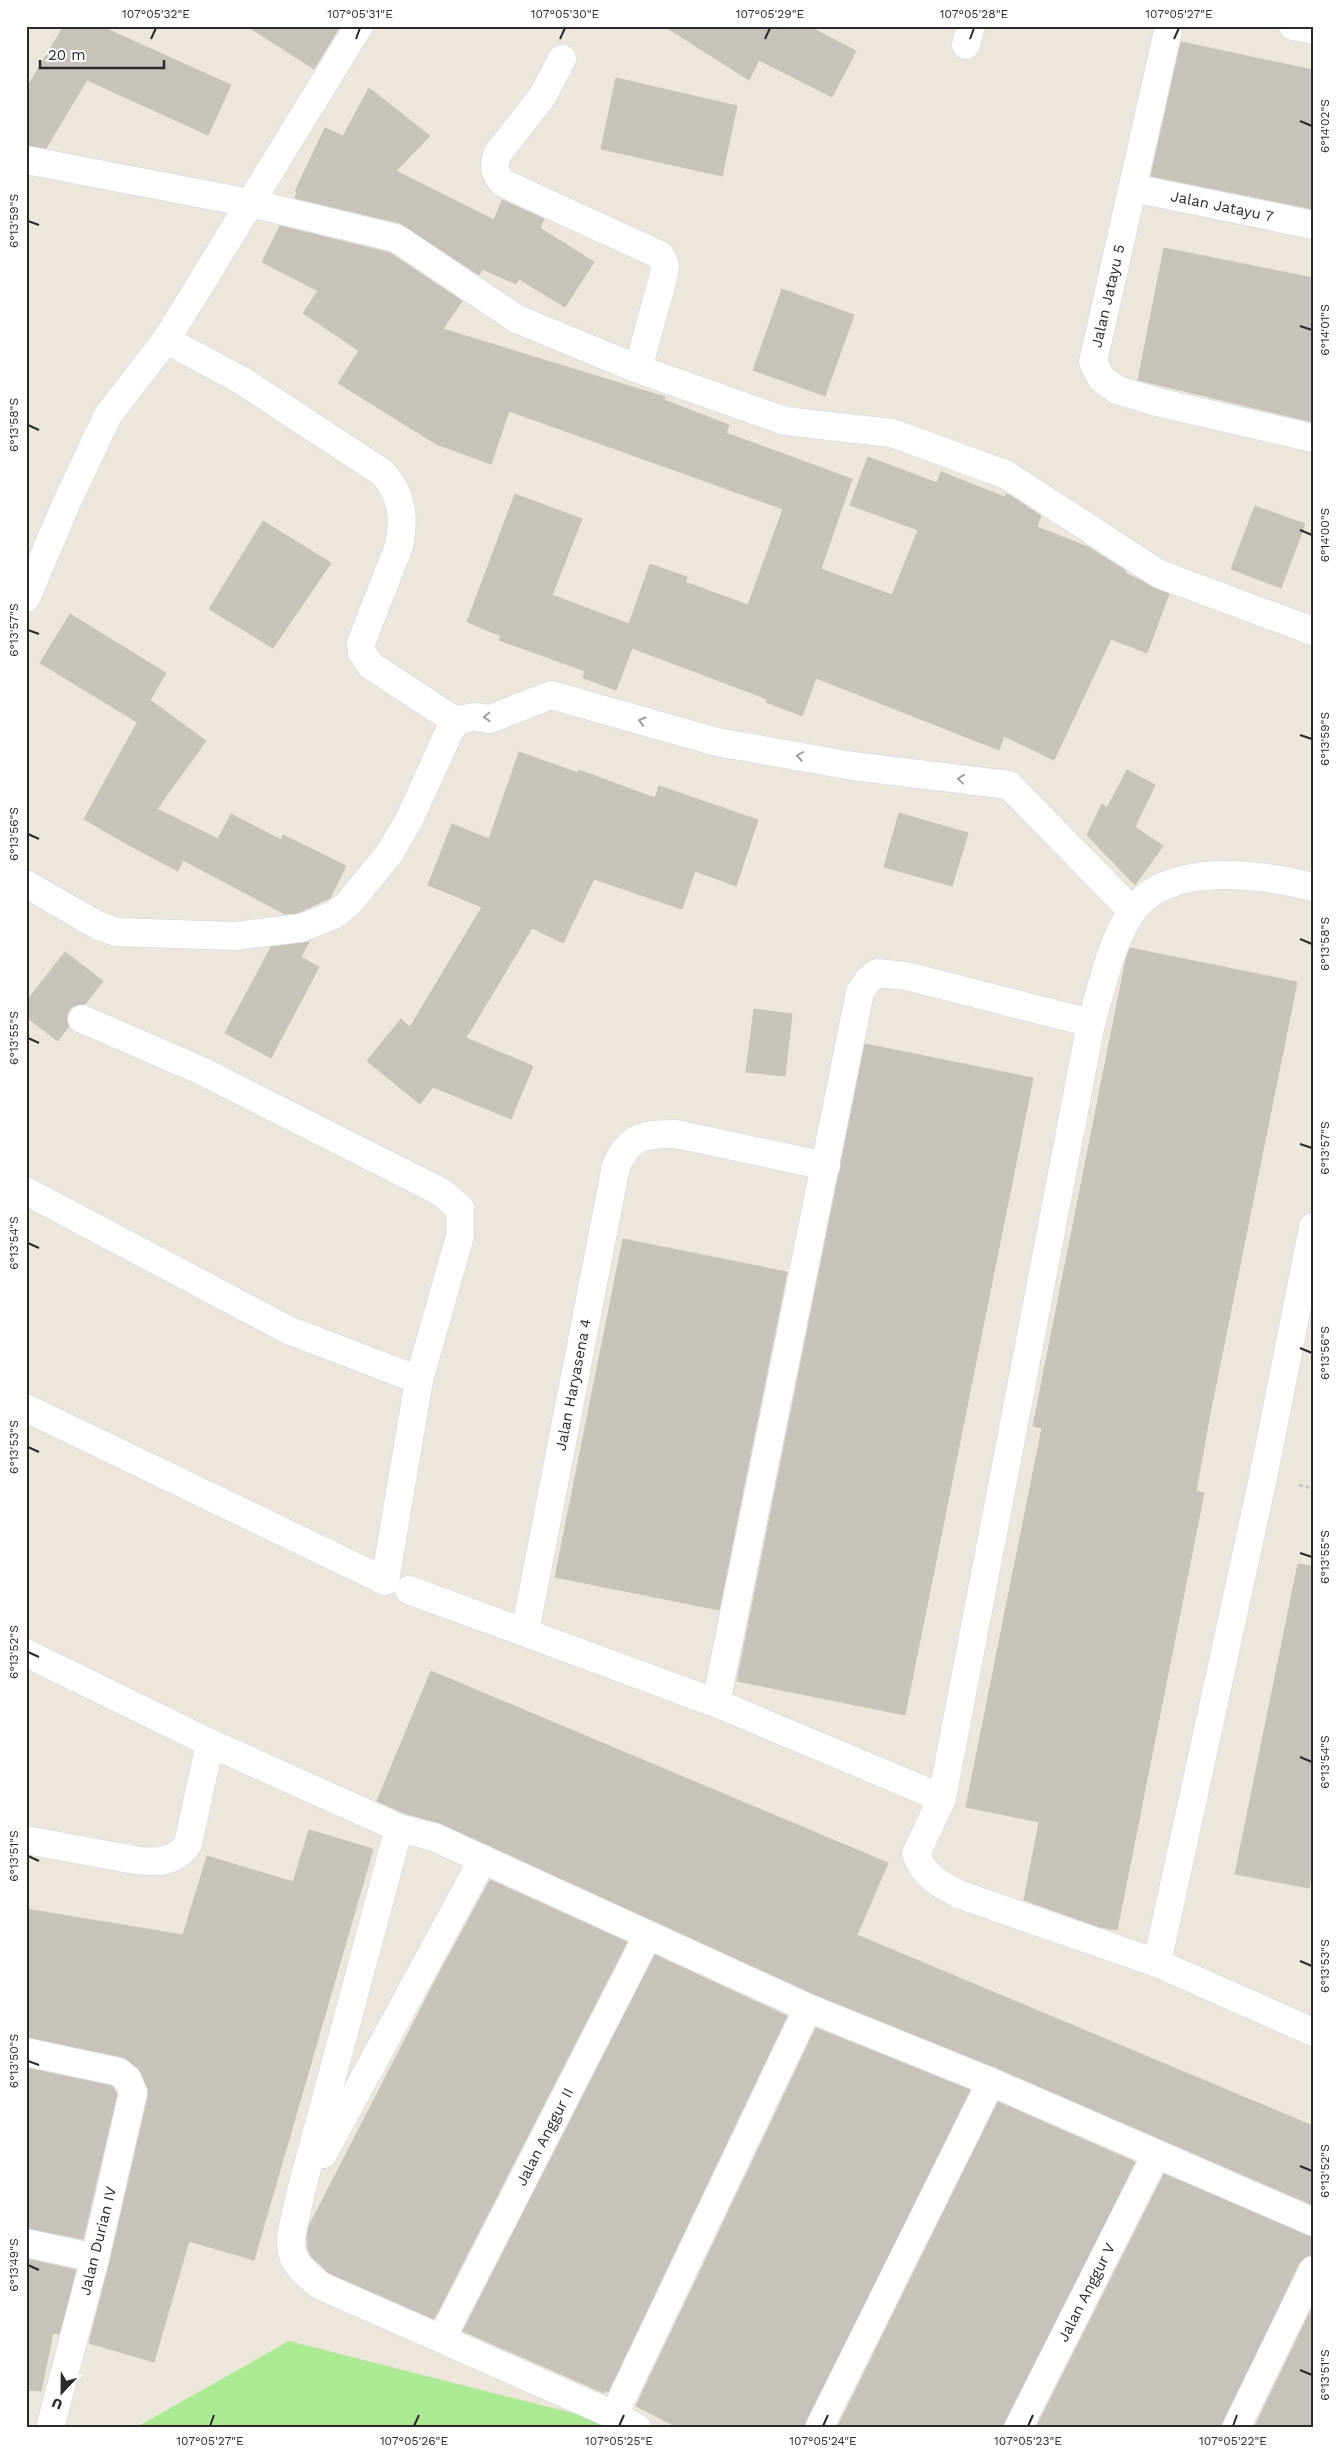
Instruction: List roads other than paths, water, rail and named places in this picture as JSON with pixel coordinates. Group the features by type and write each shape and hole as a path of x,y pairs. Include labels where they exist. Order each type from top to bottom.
{"street":[{"path":"26,598 66,504 108,415 166,340 359,26"},
{"name":"Jalan Jatayu 5","path":"1169,26 1094,362 1101,378 1117,390 1157,402 1313,438"},
{"path":"1293,26 1313,30"},
{"path":"562,60 542,97 498,153 494,164 495,174 503,183 660,255 665,265 664,274 638,369"},
{"path":"26,160 250,203 396,238 517,319 638,369 785,420 892,434 1007,476 1160,574 1313,631"},
{"name":"Jalan Jatayu 7","path":"1133,188 1313,226"},
{"path":"166,340 240,380 383,473 393,484 400,504 403,529 399,546 361,643 362,652 370,665 457,722"},
{"path":"26,884 97,925 116,932 235,936 287,930 313,923 334,915 348,904 389,854 409,820 450,730 457,722 468,718 490,719 551,696 717,742 853,766 1009,785 1132,911"},
{"path":"1313,887 1253,877 1202,876 1172,881 1154,892 1132,911 1117,938 1091,1023 942,1798 916,1854 921,1868 932,1880 961,1895 1157,1963 1313,2032"},
{"path":"716,1703 860,992 868,980 877,973 906,976 1091,1023"},
{"path":"26,1408 385,1581 419,1380 460,1236 460,1208 441,1192 220,1080 82,1019"},
{"name":"Jalan Haryasena 4","path":"525,1632 616,1166 622,1153 632,1141 651,1134 676,1134 826,1166"},
{"path":"26,1191 288,1330 419,1380"},
{"path":"1157,1963 1264,1478 1313,1227"},
{"path":"409,1590 716,1703 942,1798"},
{"path":"26,1653 210,1743 399,1828 434,1838 483,1859 808,2008 991,2082 1313,2222"},
{"path":"26,1840 134,1860 152,1862 171,1860 180,1855 188,1844 210,1743"},
{"path":"399,1828 300,2195 290,2246 294,2261 302,2272 321,2286 442,2338 625,2421 808,2008"},
{"path":"300,2195 483,1859"},
{"name":"Jalan Anggur II","path":"442,2338 648,1935"},
{"name":"Jalan Durian IV","path":"26,2052 119,2072 128,2080 133,2093 95,2258 50,2428"},
{"path":"819,2428 991,2082"},
{"name":"Jalan Anggur V","path":"1018,2428 1156,2155"},
{"path":"26,2243 95,2258"},
{"path":"1236,2428 1313,2270"}]}
